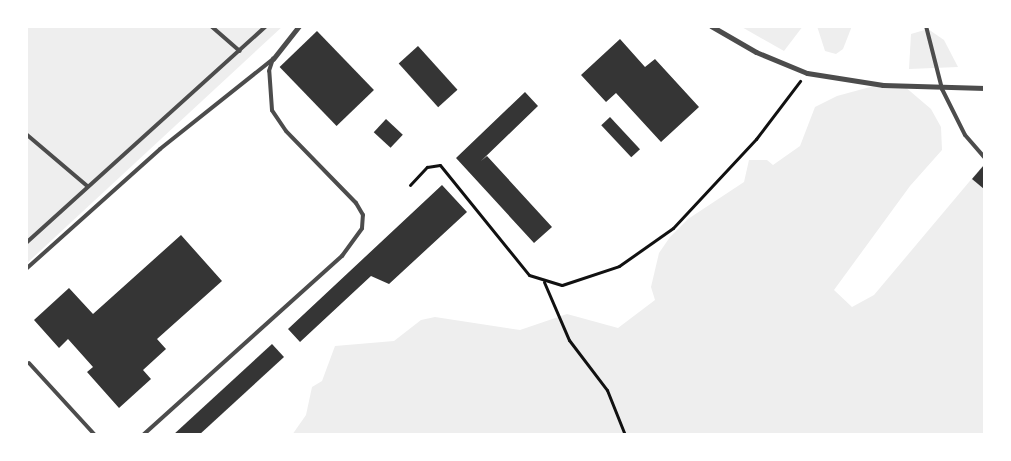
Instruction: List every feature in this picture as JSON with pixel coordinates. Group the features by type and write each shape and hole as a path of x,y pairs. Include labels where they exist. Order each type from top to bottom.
{"street":[{"path":"273,59 299,26"},
{"path":"711,26 756,52 807,73 942,89 985,88"}],"lane":[{"path":"211,26 240,51"},
{"path":"26,243 266,26"},
{"path":"926,26 942,89 965,136 985,158"},
{"path":"26,269 160,149 273,59"},
{"path":"142,435 342,256 362,228 363,215 356,203 286,131 272,110 269,72 273,59"},
{"path":"26,134 87,186"},
{"path":"29,363 95,435"}],"path":[{"path":"410,185 427,167 440,165 510,256 544,282 562,285 590,278 619,266 674,228 756,139 807,73"},
{"path":"544,282 569,340 607,390 625,435"}],"shaded area":[{"path":"26,26 283,26 26,264"},
{"path":"740,26 803,26 784,51"},
{"path":"817,26 852,26 843,49 836,54 825,51"},
{"path":"928,29 944,40 958,67 909,69 911,34"},
{"path":"881,84 904,86 931,109 941,127 942,150 910,186 834,290 852,307 874,295 985,163 985,435 292,435 306,415 312,387 322,381 335,346 394,341 421,320 435,317 520,330 567,314 618,328 655,300 651,287 659,253 670,237 688,219 744,182 749,160 767,160 773,165 800,146 815,107 837,96"}],"building":[{"path":"317,31 374,90 337,126 280,67"},
{"path":"620,39 645,67 655,59 699,107 661,142 616,93 606,102 581,75"},
{"path":"418,46 457,90 438,107 399,63"},
{"path":"525,92 538,106 481,161 487,156 552,227 534,243 456,158"},
{"path":"610,117 640,149 631,157 601,125"},
{"path":"386,119 403,135 391,148 374,132"},
{"path":"985,166 984,189 972,179"},
{"path":"442,185 467,212 389,284 371,276 300,342 288,329"},
{"path":"181,235 222,281 157,339 166,349 143,370 151,379 119,408 87,372 93,367 68,339 59,348 34,320 69,288 93,314"},
{"path":"272,344 284,357 199,435 173,435"}]}
